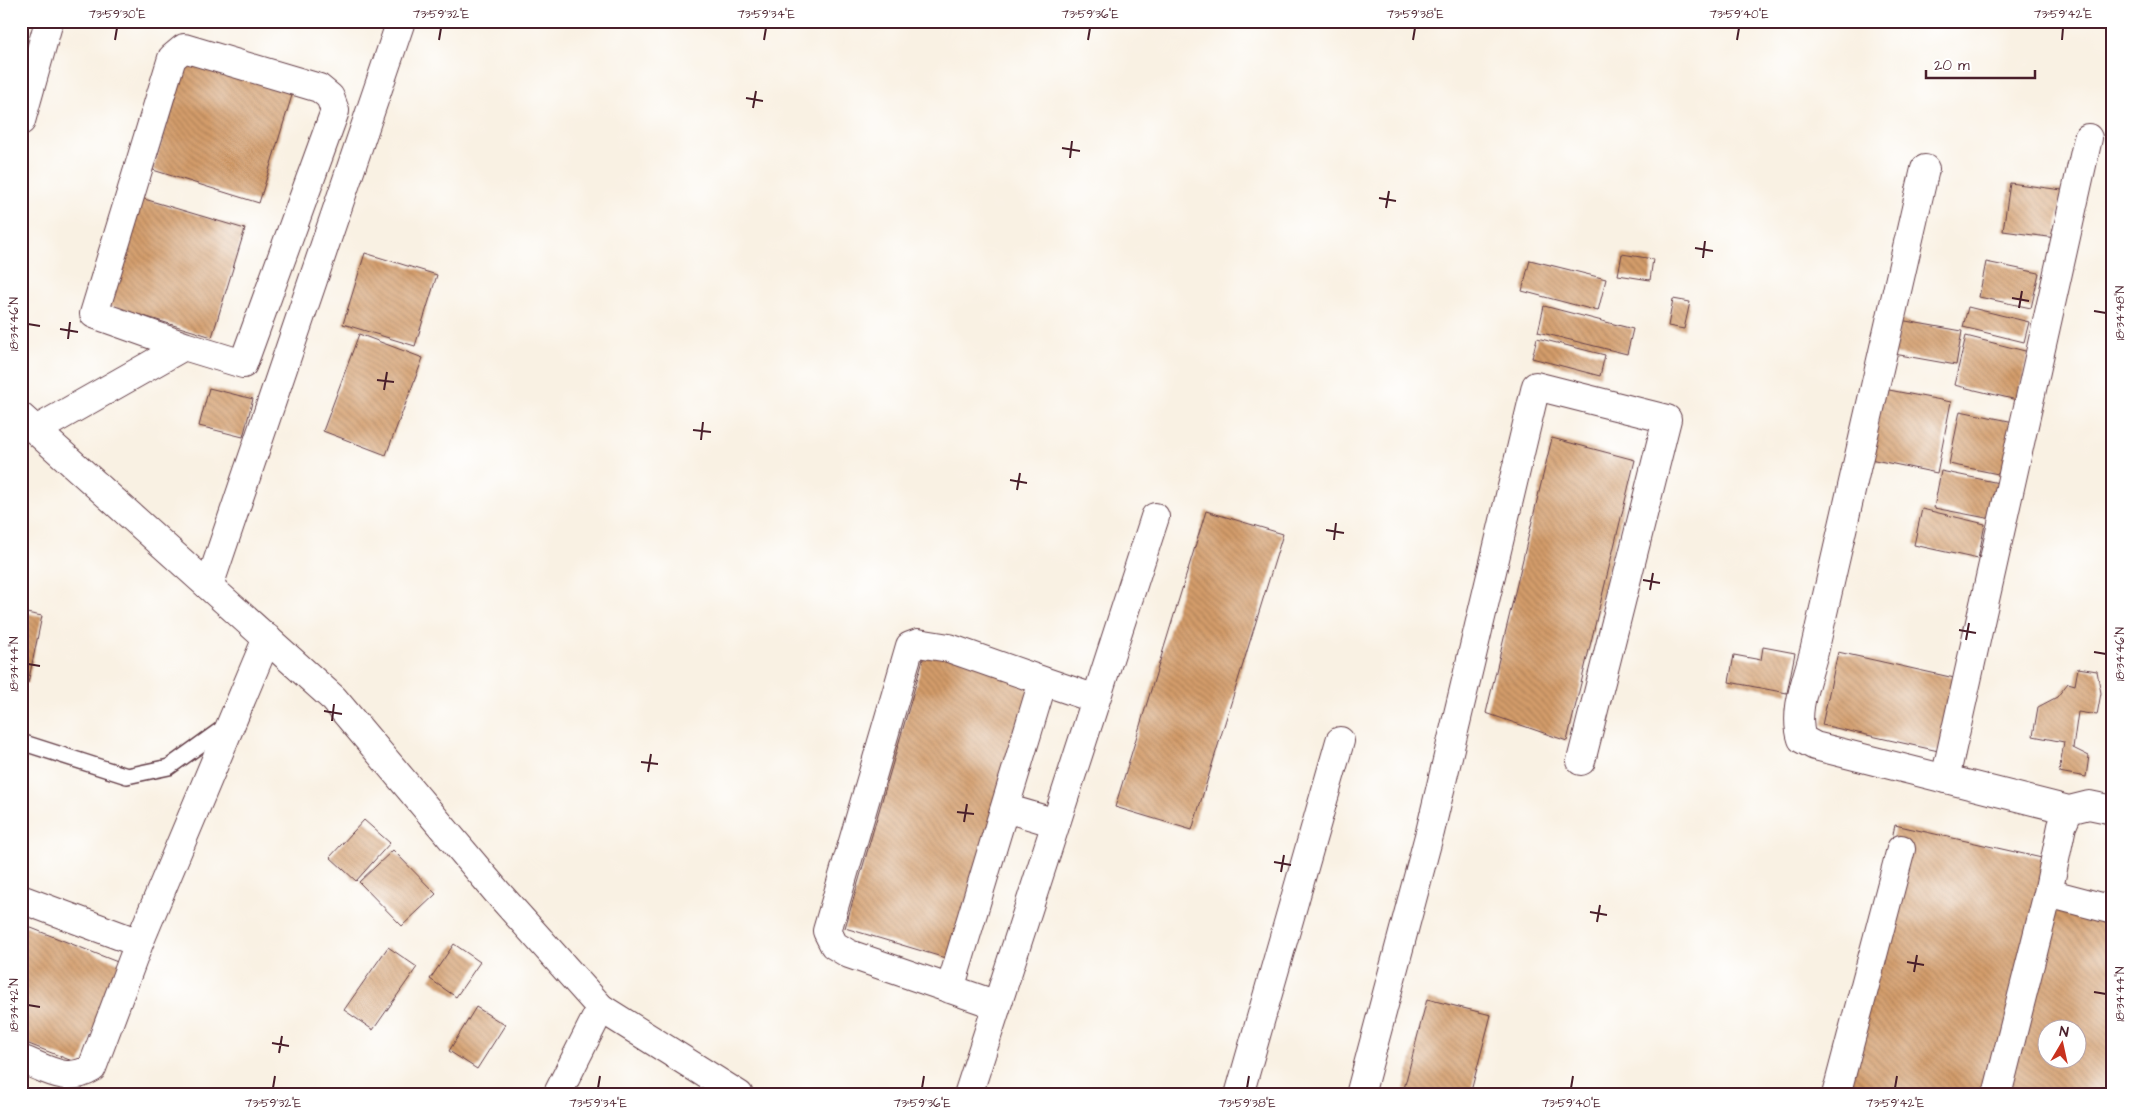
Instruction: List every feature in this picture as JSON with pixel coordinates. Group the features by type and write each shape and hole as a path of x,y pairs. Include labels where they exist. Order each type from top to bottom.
{"street":[{"path":"21,121 49,21"},
{"path":"209,586 402,21"},
{"path":"184,346 94,314 172,58 184,48 319,88 330,98 335,111 243,364 184,346 29,423 334,699 497,892 601,1008 738,1095"},
{"path":"1945,779 2088,138"},
{"path":"1926,169 1814,652 1799,709 1798,726 1802,739 1815,746 2069,810 2089,805 2113,810"},
{"path":"1360,1095 1430,832 1536,386 1668,419 1581,761"},
{"path":"968,1095 1155,517"},
{"path":"21,1059 67,1077 80,1076 92,1068 139,943 267,638"},
{"path":"997,1005 849,954 834,945 827,931 910,646 918,643 949,648 1096,699"},
{"path":"950,989 1043,681"},
{"path":"1238,1095 1340,741"},
{"path":"1005,808 1056,823"},
{"path":"1997,1095 2048,893 2062,826 2069,810"},
{"path":"1836,1095 1901,849"},
{"path":"2048,893 2113,910"},
{"path":"21,899 139,943"},
{"path":"558,1095 601,1008"}],"lane":[{"path":"21,742 127,776 169,767 231,723"}],"building":[{"path":"186,60 293,92 259,203 153,170"},
{"path":"2010,183 2062,190 2056,238 2003,231"},
{"path":"141,198 245,229 212,337 108,305"},
{"path":"365,253 437,275 415,346 343,324"},
{"path":"1622,254 1653,259 1650,280 1618,275"},
{"path":"1530,260 1606,279 1598,311 1522,291"},
{"path":"1986,262 2039,273 2031,308 1979,297"},
{"path":"1673,299 1690,302 1684,329 1668,326"},
{"path":"1544,306 1633,329 1627,354 1538,332"},
{"path":"1968,307 2029,322 2024,342 1963,327"},
{"path":"1900,320 1962,331 1956,365 1894,354"},
{"path":"359,334 423,358 386,455 323,431"},
{"path":"1966,336 2029,352 2017,400 1954,385"},
{"path":"1537,338 1605,355 1600,376 1532,358"},
{"path":"209,388 253,399 243,437 199,426"},
{"path":"1884,389 1951,402 1937,473 1870,459"},
{"path":"1960,411 2014,422 2003,475 1949,464"},
{"path":"1552,438 1635,460 1567,741 1486,713"},
{"path":"1941,471 1999,483 1992,519 1934,508"},
{"path":"1922,509 1985,524 1978,559 1914,545"},
{"path":"1206,511 1283,534 1192,830 1115,807"},
{"path":"21,612 42,616 28,683 21,682"},
{"path":"1763,647 1795,653 1787,693 1729,682 1734,655 1761,660"},
{"path":"926,649 1033,680 952,960 845,928"},
{"path":"1838,652 1959,679 1943,752 1822,725"},
{"path":"2078,668 2097,671 2101,693 2097,715 2078,712 2073,748 2089,756 2086,777 2059,772 2064,742 2033,736 2038,707 2057,697 2068,683 2075,685"},
{"path":"364,820 390,843 356,881 330,857"},
{"path":"1895,825 2055,861 1988,1095 1835,1095"},
{"path":"393,850 436,894 402,926 359,882"},
{"path":"2048,893 2113,910 2113,1095 1997,1095"},
{"path":"21,924 120,963 80,1064 21,1041"},
{"path":"454,944 480,962 456,997 430,979"},
{"path":"388,947 417,967 373,1030 344,1010"},
{"path":"1427,999 1491,1015 1470,1095 1425,1095 1404,1089"},
{"path":"476,1007 505,1025 477,1069 449,1051"}]}
